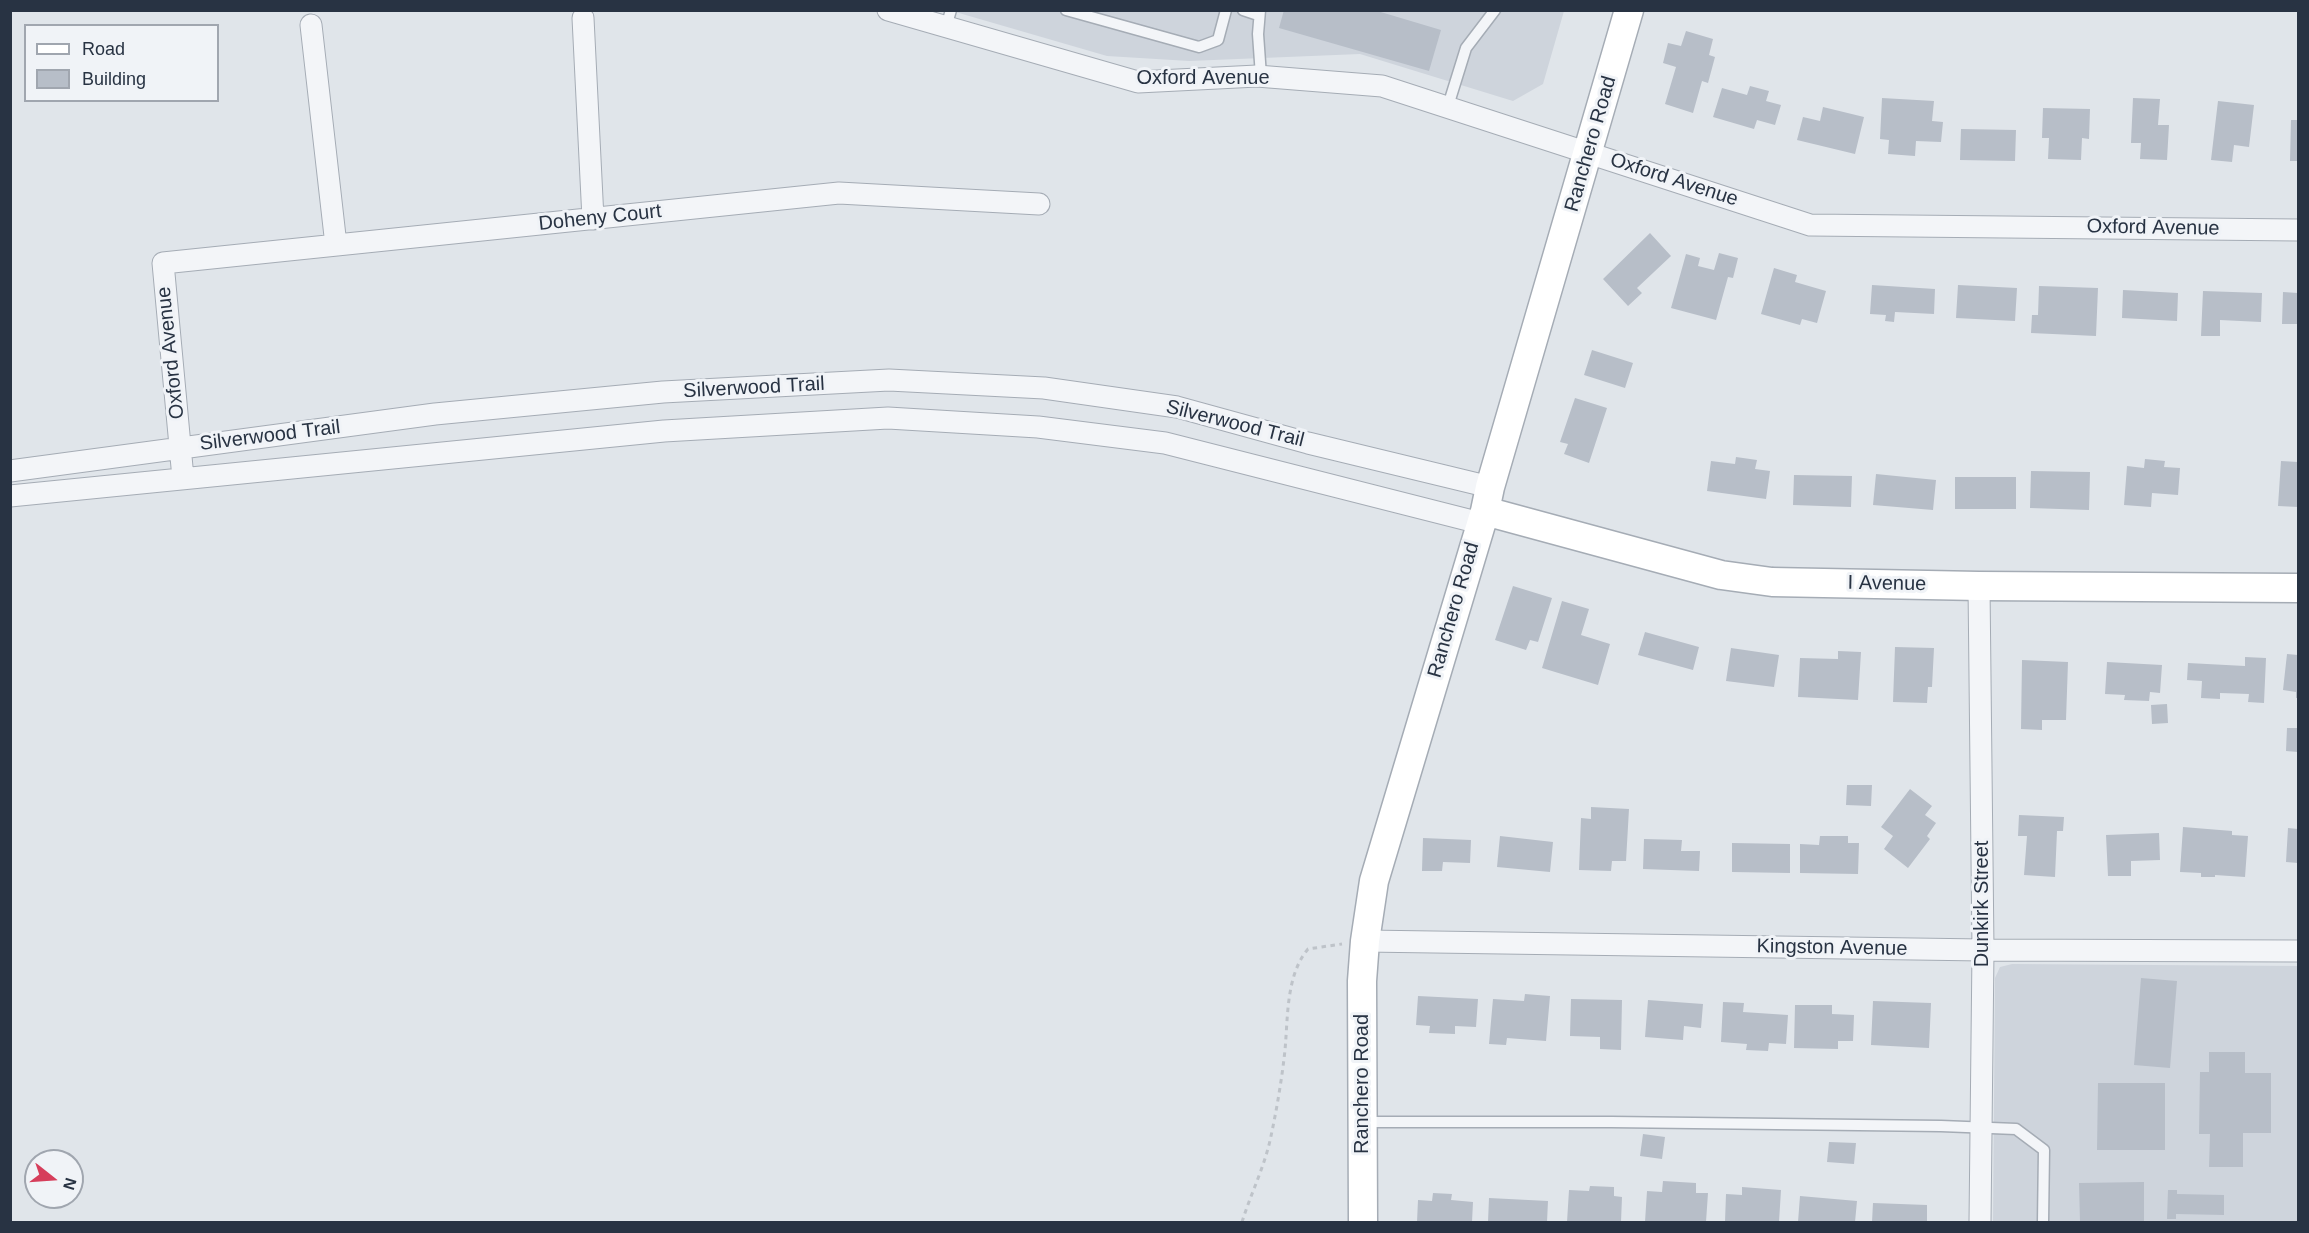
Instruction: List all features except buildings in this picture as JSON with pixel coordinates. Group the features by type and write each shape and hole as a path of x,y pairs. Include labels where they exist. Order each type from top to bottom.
{"main road":[{"name":"Ranchero Road","path":"1363,1222 1362,981 1374,881 1629,10"},
{"name":"I Avenue","path":"1485,507 1721,574 1772,582 2298,588"}],"street":[{"name":"Oxford Avenue","path":"888,10 948,19 1138,82 1261,76 1382,86 1810,225 2298,230"},
{"path":"583,18 592,219"},
{"path":"311,25 336,245"},
{"name":"Doheny Court","path":"163,263 840,194 1039,204"},
{"name":"Oxford Avenue","path":"163,263 183,478"},
{"name":"Silverwood Trail","path":"10,471 435,414 651,393 889,380 1044,388 1177,407 1308,443 1485,507"},
{"name":"Silverwood Trail","path":"10,496 664,431 888,418 1038,427 1166,443 1485,507"},
{"name":"Dunkirk Street","path":"1978,586 1983,950 1980,1222"},
{"name":"Kingston Avenue","path":"1365,941 1983,950 2298,951"}],"lane":[{"path":"1066,10 1199,47 1218,40 1226,10"},
{"path":"1243,10 1259,13 1261,76"},
{"path":"1448,106 1466,48 1495,10"},
{"path":"1361,1122 1952,1126 2016,1129 2044,1150 2043,1222"}],"path":[{"path":"1242,1222 1265,1162 1272,1134 1289,1004 1298,961 1308,949 1365,941"}],"shaded area":[{"path":"952,11 1564,11 1543,84 1513,101 1360,54 1189,61 1107,56"},
{"path":"2012,964 2298,966 2298,1222 1993,1222 1995,978 2000,967"}]}
